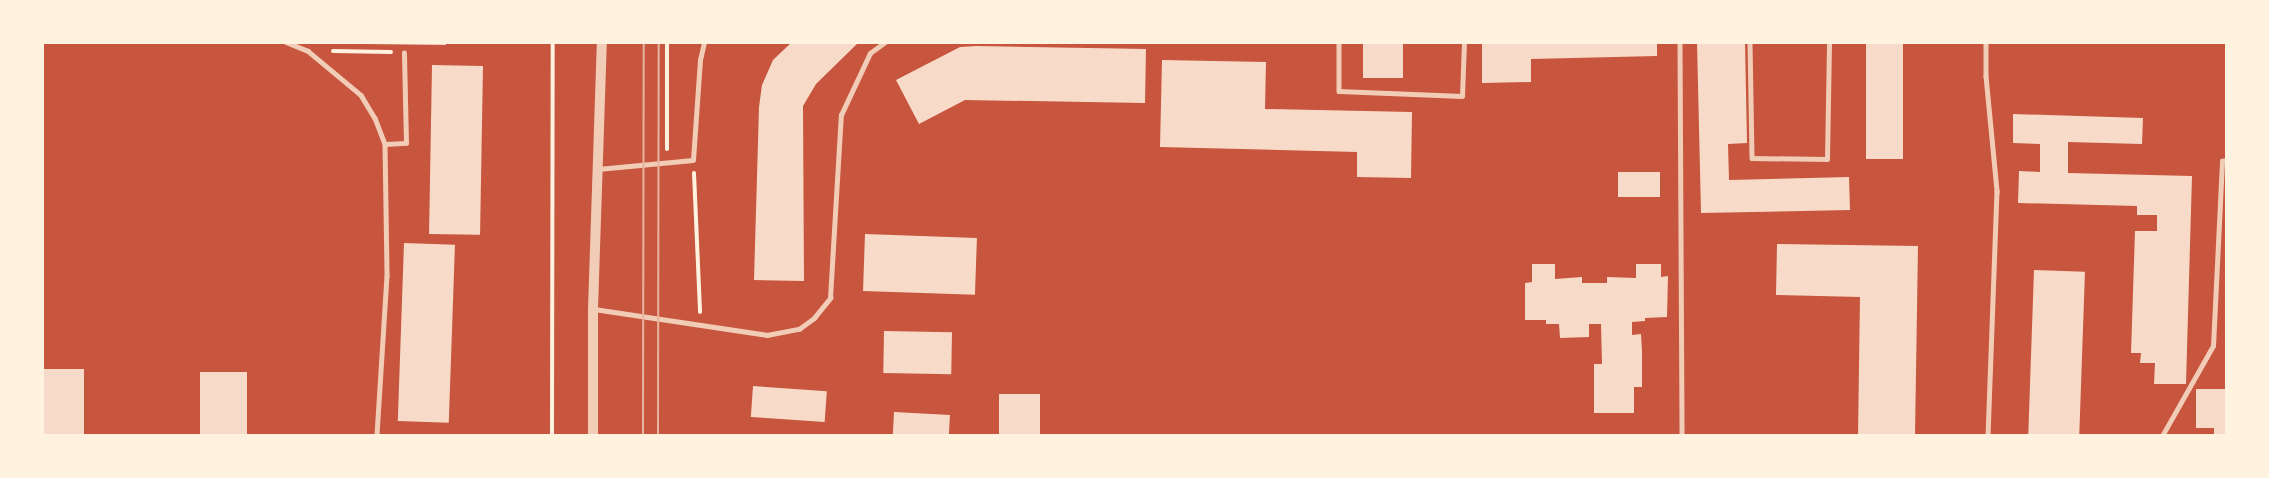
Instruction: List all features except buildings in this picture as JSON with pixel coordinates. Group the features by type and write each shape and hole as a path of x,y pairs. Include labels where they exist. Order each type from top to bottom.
{"street":[{"path":"593,436 593,309 602,42"}],"lane":[{"path":"286,42 308,51 361,95 375,118 385,144 387,276 377,435"},
{"path":"598,169 693,160 700,60 704,42"},
{"path":"593,309 767,335 799,329 814,318 830,298 841,115 870,53 885,42"},
{"path":"1339,42 1339,91 1462,96 1464,42"},
{"path":"1680,42 1682,436"},
{"path":"1750,42 1752,158 1817,159 1827,159 1829,42"},
{"path":"1986,42 1986,76 1996,191 1988,436"},
{"path":"385,144 406,142 404,52"},
{"path":"2162,436 2213,346 2222,161 2227,160"}],"path":[{"path":"552,436 553,42"},
{"path":"667,42 667,162"},
{"path":"308,51 404,52"},
{"path":"693,160 700,325"}],"tram line":[{"path":"643,436 644,42"},
{"path":"658,436 659,42"}]}
